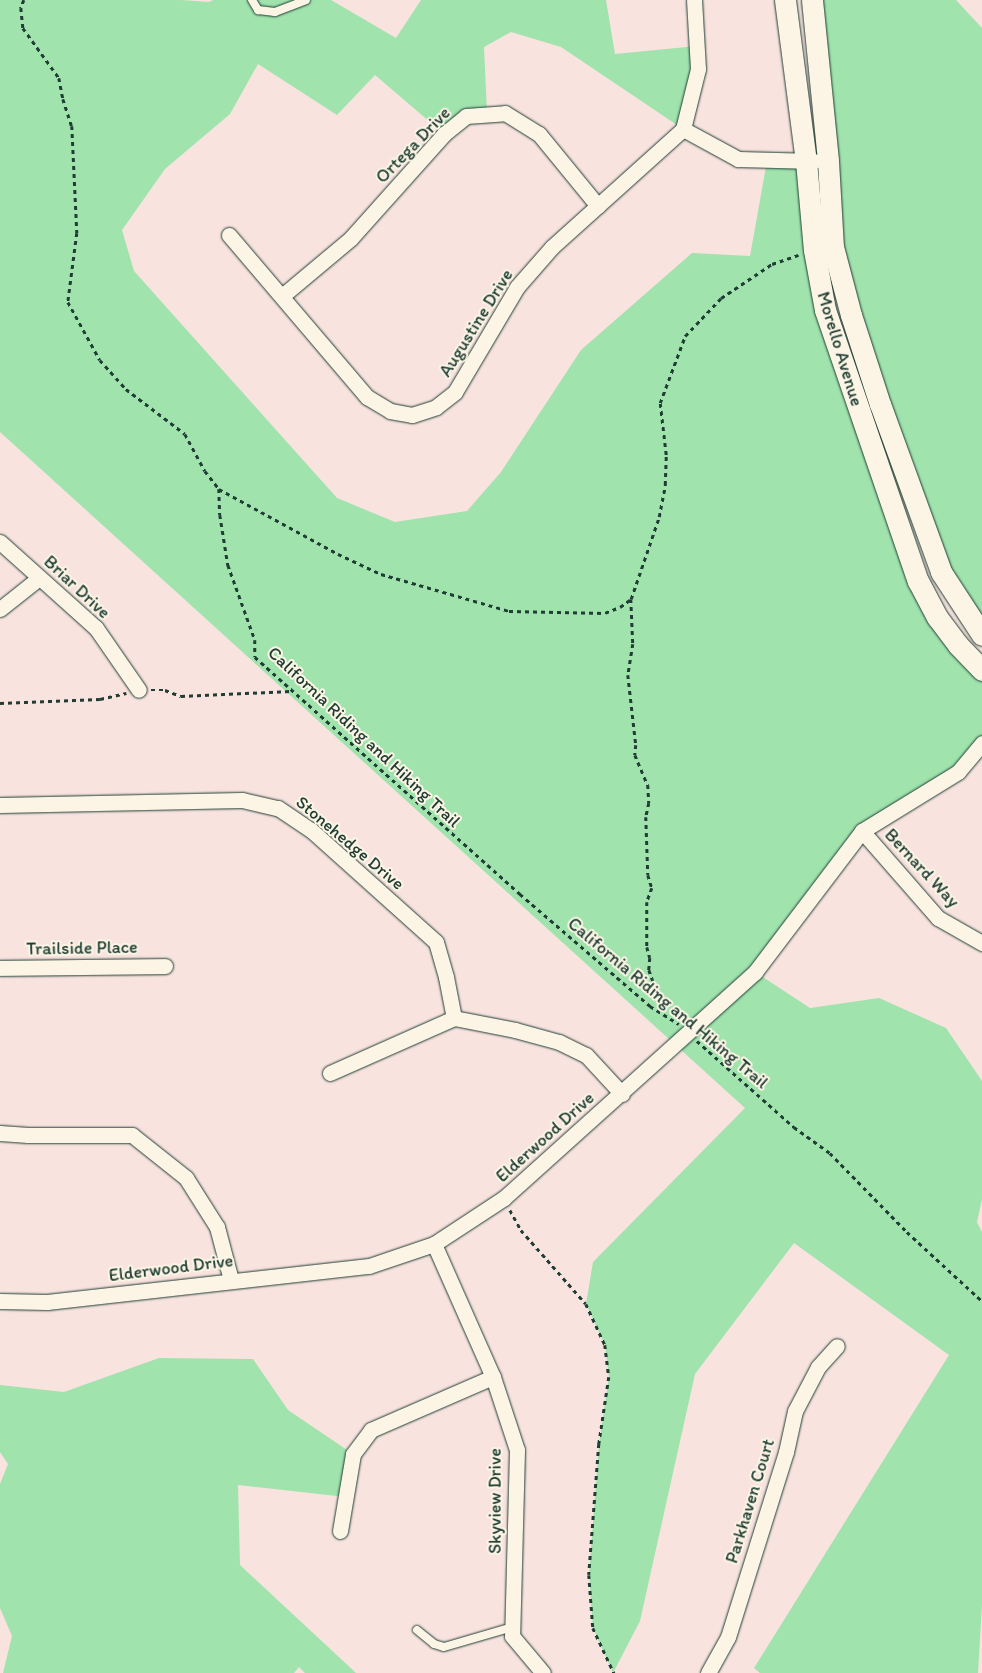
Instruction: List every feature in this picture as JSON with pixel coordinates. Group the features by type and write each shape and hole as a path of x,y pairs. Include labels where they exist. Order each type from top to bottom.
{"street":[{"path":"694,0 698,69 683,130 738,159 828,161"},
{"name":"Morello Avenue","path":"785,0 806,161 814,250 825,310 918,580 937,617 958,645 982,670"},
{"name":"Morello Avenue","path":"812,0 828,161 833,247 856,332 940,572 982,635"},
{"name":"Ortega Drive","path":"282,296 351,238 444,134 466,116 505,113 539,134 598,206"},
{"name":"Augustine Drive","path":"229,235 367,397 390,411 412,416 436,407 455,392 518,287 552,247 683,130"},
{"name":"Briar Drive","path":"0,542 96,628 139,690"},
{"path":"0,609 39,578"},
{"name":"Elderwood Drive","path":"0,1301 47,1302 369,1266 434,1244 504,1198 622,1094 755,972 862,831 958,772 982,743"},
{"name":"Stonehedge Drive","path":"0,805 242,800 278,808 311,830 436,942 446,977 454,1018"},
{"name":"Bernard Way","path":"862,831 938,918 982,943"},
{"name":"Trailside Place","path":"0,968 165,966"},
{"path":"330,1073 454,1018 515,1030 559,1042 586,1055 622,1094"},
{"path":"0,1133 28,1135 132,1135 186,1178 217,1227 231,1280"},
{"name":"Skyview Drive","path":"434,1244 493,1377 517,1450 512,1636 543,1673"},
{"name":"Parkhaven Court","path":"708,1673 728,1637 786,1452 795,1410 818,1367 837,1346"},
{"path":"340,1530 353,1454 371,1430 493,1377"}],"lane":[{"path":"252,0 258,10 265,12 275,12 306,0"},
{"path":"417,1630 434,1644 444,1647 512,1627"}],"path":[{"path":"24,0 20,8 23,28 59,78 63,100 72,126 76,233 68,302 100,360 126,388 185,434 205,471 219,489 338,554 381,574 490,606 509,611 605,613 620,607 631,599"},
{"path":"665,1014 650,970 650,958 647,947 647,902 652,888 648,875 646,817 649,803 648,785 635,755 636,745 628,675 633,644 631,599 659,517 665,485 666,455 660,403 685,336 721,298 772,264 814,250"},
{"name":"California Riding and Hiking Trail","path":"219,489 220,515 228,565 256,640 256,658 475,855 650,1006 665,1014 688,1032 754,1093 830,1153 907,1232 982,1301"},
{"path":"504,1198 521,1230 586,1304 605,1345 609,1377 600,1444 589,1575 593,1628 614,1673"}],"green space":[{"path":"0,0 181,0 209,2 213,0 331,0 396,38 421,0 606,0 615,54 697,46 683,129 561,47 511,32 484,47 487,114 444,134 375,75 337,115 258,64 230,114 165,169 122,230 134,271 337,498 395,522 467,511 501,472 581,350 692,253 750,256 767,161 807,163 814,250 918,581 982,670 982,743 958,772 862,831 755,972 810,1008 879,998 946,1028 982,1081 982,1199 977,1222 982,1232 982,1605 978,1673 760,1673 754,1668 949,1355 794,1243 695,1374 640,1621 613,1673 593,1628 589,1575 599,1444 609,1377 605,1345 586,1304 593,1262 745,1108 0,432"},
{"path":"812,0 956,0 982,28 982,635 972,623 851,315"},
{"path":"159,1358 253,1359 288,1410 353,1454 346,1497 238,1485 240,1565 356,1673 305,1673 299,1667 294,1673 3,1673 12,1636 0,1608 0,1484 8,1464 0,1452 0,1385 64,1392"}]}
